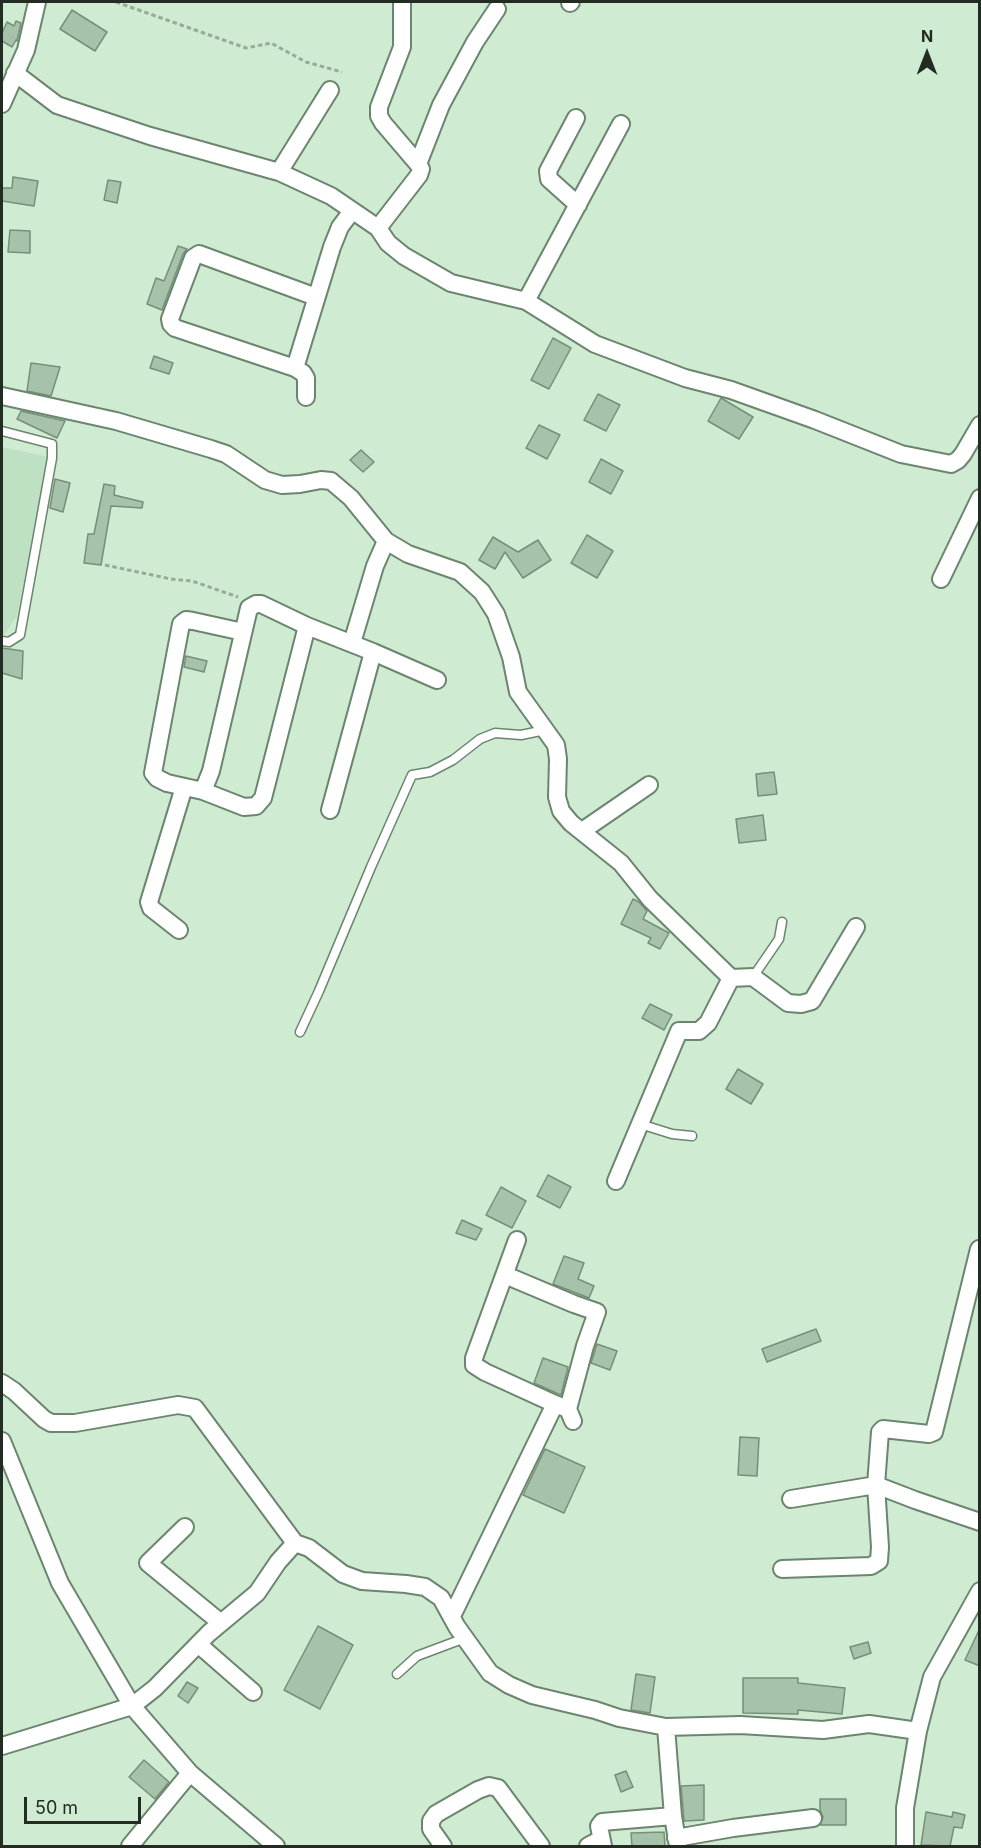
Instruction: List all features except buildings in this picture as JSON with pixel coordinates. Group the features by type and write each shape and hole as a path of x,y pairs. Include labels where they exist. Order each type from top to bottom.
{"street":[{"path":"2,104 26,50 37,2"},
{"path":"378,228 419,175 421,169 379,116 379,107 402,47 402,2"},
{"path":"418,164 441,105 475,42 497,9"},
{"path":"15,73 57,105 150,136 279,172 331,196 378,228 387,243 404,256 452,284 526,301 595,344 685,378 731,390 901,454 951,464 963,454 980,425"},
{"path":"279,172 330,90"},
{"path":"576,118 548,171 549,179 578,205"},
{"path":"526,301 621,124"},
{"path":"295,368 340,228 352,211"},
{"path":"306,398 306,378 295,368 175,328 170,319 193,258 199,254 316,297"},
{"path":"2,396 116,421 211,448 226,454 265,480 282,484 332,481 351,498 386,541 408,554 459,572 482,592 496,614 511,657 518,692 555,745 557,797 561,811 570,823 621,863 650,899 731,978 753,977 788,1003 801,1004 812,1001 856,927"},
{"path":"941,579 980,498"},
{"path":"352,643 375,566 386,541"},
{"path":"203,791 211,771 249,608 256,604 261,604 307,626 437,680"},
{"path":"243,632 194,621 186,620 181,624 153,773 156,778 167,783 203,791 244,807 256,806 263,798 307,626"},
{"path":"330,810 373,652"},
{"path":"582,831 649,785"},
{"path":"179,930 150,908 149,902 184,787"},
{"path":"616,1181 679,1030 699,1031 708,1023 731,978"},
{"path":"518,1240 474,1358 474,1365 566,1411"},
{"path":"782,1569 871,1566 879,1561 876,1485 880,1432 882,1429 929,1434 934,1432 979,1249"},
{"path":"452,1616 566,1411 597,1312 505,1275"},
{"path":"2,1383 51,1423 75,1423 177,1405 195,1408 294,1543 309,1548 344,1574 362,1581 425,1587 441,1598 490,1673 531,1695 619,1718 666,1726 740,1725 823,1730 869,1724 918,1731"},
{"path":"2,1441 60,1583 132,1706 190,1773 274,1846"},
{"path":"791,1499 876,1485 980,1522"},
{"path":"185,1527 148,1563 221,1623"},
{"path":"2,1746 132,1706 155,1688 198,1644 257,1593 294,1543"},
{"path":"905,1846 905,1808 918,1731 932,1677 979,1594"},
{"path":"198,1644 253,1692"},
{"path":"666,1726 677,1842 733,1828 813,1818"},
{"path":"130,1846 190,1773"},
{"path":"443,1846 431,1829 431,1821 436,1814 477,1790 489,1786 498,1788 541,1846"},
{"path":"598,1844 599,1826 602,1822 673,1816"}],"lane":[{"path":"2,431 52,444 52,458 20,634 9,642 2,641"},
{"path":"300,1032 320,991 412,775 429,772 453,760 480,739 495,732 521,735 545,730"},
{"path":"753,977 779,939 782,922"},
{"path":"640,1124 672,1134 692,1137"},
{"path":"398,1674 417,1656 465,1638"}],"path":[{"path":"116,2 246,48 270,43 306,62 342,72"},
{"path":"105,565 163,578 192,581 256,604"}],"shaded area":[{"path":"2,447 49,457 17,616 5,634 2,634"}]}
